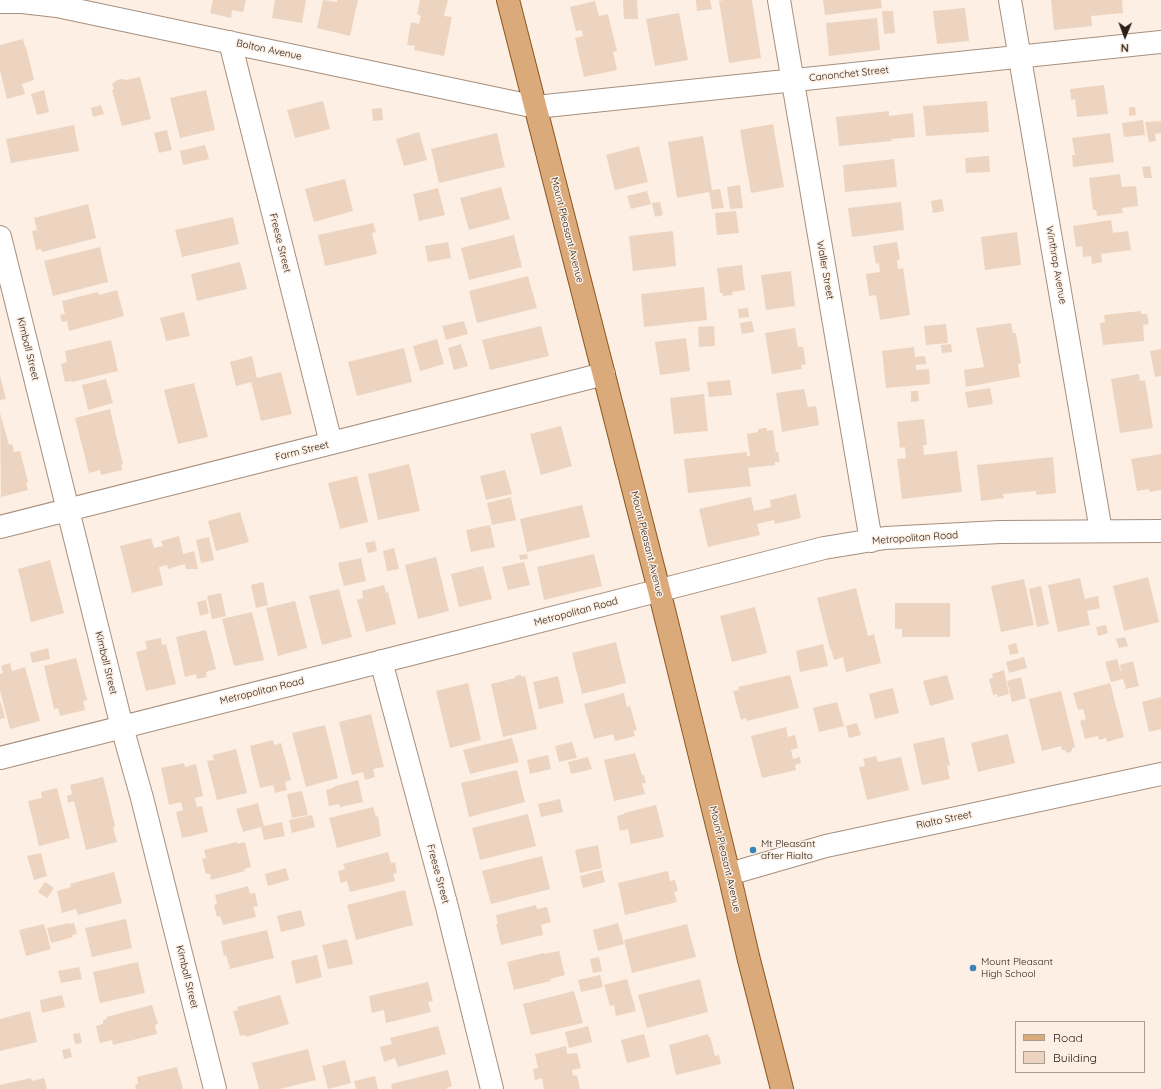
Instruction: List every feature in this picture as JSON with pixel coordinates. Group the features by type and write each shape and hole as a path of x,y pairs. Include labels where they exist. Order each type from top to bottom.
{"main road":[{"name":"Mount Pleasant Avenue","path":"508,0 659,590 782,1089"}],"street":[{"name":"Waller Street","path":"779,0 871,541"},
{"name":"Winthrop Avenue","path":"1010,0 1101,531"},
{"name":"Bolton Avenue","path":"0,2 22,2 57,6 536,107"},
{"name":"Freese Street","path":"230,42 331,443"},
{"name":"Canonchet Street","path":"536,107 1161,42"},
{"name":"Kimball Street","path":"0,237 122,727 142,798 215,1089"},
{"name":"Farm Street","path":"0,527 604,374"},
{"name":"Metropolitan Road","path":"0,758 485,636 824,548 885,538 993,533 1161,531"},
{"name":"Freese Street","path":"381,661 447,907 492,1089"},
{"name":"Rialto Street","path":"729,874 826,846 1161,774"}],"building":[{"path":"213,0 246,0 243,12 232,10 231,18 210,13"},
{"path":"275,0 306,0 302,23 272,18"},
{"path":"323,0 337,2 337,0 358,0 350,36 317,28"},
{"path":"420,0 448,0 444,16 452,17 444,56 414,50 415,46 407,45 411,22 419,24 421,16 417,14"},
{"path":"623,0 637,0 638,19 624,19"},
{"path":"696,0 710,0 712,9 697,11"},
{"path":"752,0 761,58 729,63 719,1"},
{"path":"823,0 881,0 882,8 825,15"},
{"path":"1051,0 1122,0 1123,13 1091,16 1092,26 1054,30"},
{"path":"595,1 599,16 608,14 617,51 613,52 617,70 584,77 575,38 583,36 582,30 576,31 570,7"},
{"path":"965,8 969,41 937,44 933,11"},
{"path":"882,11 893,11 895,33 884,34"},
{"path":"679,13 688,60 655,66 646,19"},
{"path":"877,18 880,50 829,56 826,23"},
{"path":"23,39 34,80 22,84 25,94 7,99 0,70 0,45"},
{"path":"140,77 151,119 122,126 112,90 114,89 112,84 117,80"},
{"path":"1104,85 1108,114 1077,117 1075,99 1071,100 1070,89"},
{"path":"44,90 49,112 37,115 31,94"},
{"path":"206,90 215,130 180,138 170,98"},
{"path":"323,101 330,129 295,138 287,110"},
{"path":"987,101 989,132 926,136 923,106"},
{"path":"101,105 104,114 93,117 91,108"},
{"path":"1129,107 1135,107 1136,115 1129,116"},
{"path":"382,108 383,120 373,121 372,109"},
{"path":"889,111 889,116 913,113 915,137 891,139 892,141 839,146 836,117"},
{"path":"1143,120 1145,135 1124,137 1122,123"},
{"path":"1161,121 1161,133 1155,134 1156,141 1149,142 1145,122"},
{"path":"773,124 784,187 751,193 740,130"},
{"path":"74,125 79,151 11,163 6,139"},
{"path":"167,130 172,150 159,153 154,133"},
{"path":"419,132 427,160 404,166 396,139"},
{"path":"497,133 505,167 439,183 431,149"},
{"path":"1110,133 1114,162 1073,167 1072,155 1075,155 1072,138"},
{"path":"703,136 712,190 720,189 724,208 712,209 709,192 677,198 668,142"},
{"path":"205,145 209,159 183,165 180,151"},
{"path":"639,146 648,182 615,190 606,155"},
{"path":"989,156 990,172 966,173 965,158"},
{"path":"894,159 897,187 845,192 843,165"},
{"path":"1150,166 1152,178 1144,178 1142,167"},
{"path":"1120,174 1122,187 1136,186 1138,206 1122,208 1123,213 1097,216 1096,210 1093,210 1089,178"},
{"path":"345,179 353,211 314,222 305,189"},
{"path":"740,185 743,208 730,209 727,187"},
{"path":"501,187 510,219 469,230 460,198"},
{"path":"438,188 445,215 419,221 413,194"},
{"path":"647,191 651,204 631,209 627,196"},
{"path":"942,199 944,211 933,213 931,201"},
{"path":"660,202 663,215 655,217 652,203"},
{"path":"901,202 904,230 852,237 848,208"},
{"path":"88,204 96,238 42,252 41,249 36,250 32,231 37,230 34,218"},
{"path":"736,211 739,233 717,235 715,213"},
{"path":"233,217 239,244 182,257 175,230"},
{"path":"1111,220 1113,233 1128,231 1131,250 1101,254 1102,262 1092,264 1091,256 1083,257 1082,246 1076,247 1073,226"},
{"path":"373,223 376,232 372,233 377,254 325,266 318,235"},
{"path":"673,231 676,266 633,271 629,236"},
{"path":"1017,232 1021,265 985,270 981,237"},
{"path":"514,235 522,267 469,280 461,248"},
{"path":"448,242 451,258 428,262 425,246"},
{"path":"897,242 900,260 897,260 898,269 903,268 910,315 880,320 876,295 869,296 866,274 880,272 879,263 876,264 873,246"},
{"path":"100,247 108,282 53,296 44,261"},
{"path":"240,262 247,289 197,301 191,274"},
{"path":"742,265 745,290 732,292 733,295 723,296 722,293 720,293 717,268"},
{"path":"791,271 795,306 766,310 761,275"},
{"path":"528,276 537,308 477,323 469,291"},
{"path":"704,287 707,320 644,327 641,294"},
{"path":"117,290 124,316 69,331 67,321 62,322 60,315 65,314 62,301 98,292 99,295"},
{"path":"748,308 749,317 739,318 738,309"},
{"path":"1141,311 1141,314 1147,314 1149,324 1143,325 1144,341 1103,345 1100,323 1105,322 1104,315"},
{"path":"184,312 190,336 166,341 160,318"},
{"path":"464,321 468,334 446,340 442,326"},
{"path":"752,321 754,332 742,334 740,323"},
{"path":"1011,323 1013,333 1016,333 1021,363 1018,364 1020,377 966,387 964,370 984,367 976,328"},
{"path":"946,324 948,343 926,345 924,326"},
{"path":"541,326 549,356 490,370 482,340"},
{"path":"714,326 715,346 699,347 698,327"},
{"path":"795,328 798,347 803,347 806,364 801,365 802,369 772,374 765,333"},
{"path":"686,338 690,371 660,375 655,342"},
{"path":"437,339 444,364 420,371 413,346"},
{"path":"111,340 118,371 72,382 65,382 61,364 67,362 65,351"},
{"path":"461,344 468,366 454,370 448,348"},
{"path":"951,344 952,352 942,353 941,345"},
{"path":"914,347 915,357 925,356 926,364 916,365 916,370 929,369 930,384 886,388 882,351"},
{"path":"404,348 412,382 357,396 348,362"},
{"path":"1161,349 1161,376 1155,377 1150,351"},
{"path":"252,356 257,378 281,372 292,414 261,421 251,382 236,386 230,362"},
{"path":"1139,374 1140,381 1145,380 1153,428 1120,433 1111,379"},
{"path":"0,376 6,399 0,400"},
{"path":"106,379 113,403 88,410 82,385"},
{"path":"730,380 732,395 709,397 707,382"},
{"path":"194,383 208,437 178,444 164,390"},
{"path":"990,388 993,404 968,408 965,392"},
{"path":"804,389 808,407 816,406 819,425 782,432 776,393"},
{"path":"911,391 918,391 919,401 911,402"},
{"path":"704,394 708,431 674,434 670,398"},
{"path":"110,409 123,464 121,465 122,470 101,475 100,470 89,473 75,418"},
{"path":"0,413 9,445 12,444 14,452 20,451 28,482 26,483 28,490 1,497"},
{"path":"924,419 927,445 923,445 924,455 957,451 962,492 902,499 897,459 906,458 905,447 900,448 897,422"},
{"path":"561,426 572,466 541,475 530,434"},
{"path":"767,428 767,431 773,430 776,452 778,452 780,462 775,462 775,465 748,468 751,486 688,493 684,459 747,452 747,456 750,456 747,434 758,432 758,429"},
{"path":"1161,454 1161,490 1149,492 1149,489 1137,491 1131,459"},
{"path":"1053,457 1056,493 1036,495 1036,491 1003,494 1004,498 981,501 977,465"},
{"path":"409,464 420,511 378,520 368,474"},
{"path":"505,470 512,494 486,500 480,476"},
{"path":"357,476 368,522 340,529 328,483"},
{"path":"796,494 801,518 775,524 774,520 757,524 760,535 708,547 699,509 751,497 754,511 771,507 770,500"},
{"path":"511,497 516,520 492,525 487,503"},
{"path":"582,505 590,537 527,552 520,519"},
{"path":"240,512 249,542 216,551 208,521"},
{"path":"490,525 495,547 471,552 466,530"},
{"path":"179,536 183,554 194,551 198,569 186,569 185,564 168,569 167,565 159,567 163,585 132,593 120,546 151,538 154,548 163,546 161,541"},
{"path":"209,537 214,560 201,563 196,540"},
{"path":"375,541 377,551 368,553 365,543"},
{"path":"394,548 399,569 387,571 383,551"},
{"path":"527,554 528,559 520,560 519,555"},
{"path":"594,554 602,586 544,600 537,567"},
{"path":"436,557 449,611 418,619 405,565"},
{"path":"361,558 366,581 344,586 338,563"},
{"path":"50,560 64,613 31,622 18,569"},
{"path":"524,562 530,585 508,590 502,567"},
{"path":"483,566 492,599 459,607 451,574"},
{"path":"1148,577 1159,622 1124,631 1113,586"},
{"path":"1080,578 1085,599 1098,596 1100,608 1087,611 1090,625 1058,632 1048,585"},
{"path":"1024,579 1034,625 1001,632 991,586"},
{"path":"263,582 268,605 256,608 251,585"},
{"path":"384,585 386,593 388,592 396,624 366,632 357,600 363,598 362,591"},
{"path":"1041,586 1049,624 1037,627 1029,589"},
{"path":"856,588 868,636 874,634 881,663 846,672 843,657 834,660 817,598"},
{"path":"339,589 352,637 322,645 309,596"},
{"path":"221,593 226,616 212,619 207,596"},
{"path":"206,600 209,613 200,616 197,602"},
{"path":"295,601 307,648 278,656 266,608"},
{"path":"895,603 950,603 950,637 902,637 902,629 895,629"},
{"path":"755,607 767,653 732,662 720,616"},
{"path":"252,612 264,660 234,666 222,619"},
{"path":"1106,625 1108,633 1098,636 1096,627"},
{"path":"206,630 216,669 206,672 207,677 197,679 196,674 185,677 176,637"},
{"path":"1125,637 1128,646 1119,648 1116,639"},
{"path":"161,638 162,645 166,644 176,684 146,691 136,652 147,649 145,641"},
{"path":"616,642 626,683 582,694 572,653"},
{"path":"1016,643 1019,653 1010,655 1008,645"},
{"path":"823,644 828,666 800,672 796,651"},
{"path":"48,648 50,659 32,663 30,653"},
{"path":"1024,657 1027,668 1009,673 1006,662"},
{"path":"76,658 87,700 83,701 85,710 60,716 58,708 54,709 44,666"},
{"path":"1117,659 1122,676 1120,665 1133,661 1139,686 1126,689 1123,679 1111,682 1105,662"},
{"path":"10,663 12,671 25,667 40,721 10,729 0,691 0,674 3,673 1,666"},
{"path":"1004,670 1009,694 998,697 997,694 993,695 989,679 993,678 992,674"},
{"path":"521,675 522,677 525,676 537,729 503,737 491,684"},
{"path":"790,675 799,708 747,721 746,718 741,720 733,691 739,690 738,687"},
{"path":"947,675 954,699 930,706 923,681"},
{"path":"558,676 564,703 539,709 533,682"},
{"path":"1021,677 1026,698 1012,702 1007,681"},
{"path":"468,683 481,740 450,748 436,691"},
{"path":"1110,683 1124,737 1107,742 1106,738 1099,740 1098,736 1085,739 1080,721 1086,719 1083,709 1078,710 1073,693"},
{"path":"893,688 899,713 875,719 869,694"},
{"path":"1061,691 1075,747 1072,748 1072,751 1066,753 1065,750 1062,750 1061,746 1042,751 1029,699"},
{"path":"624,693 627,707 630,706 637,730 633,731 635,736 615,741 613,734 594,739 584,704"},
{"path":"1161,697 1161,729 1149,732 1142,702"},
{"path":"0,700 5,718 0,719"},
{"path":"837,702 844,726 819,732 813,708"},
{"path":"371,714 384,767 373,769 375,777 365,780 363,772 352,775 339,722"},
{"path":"857,723 861,735 849,738 846,726"},
{"path":"325,725 338,778 306,787 292,733"},
{"path":"786,727 788,737 795,735 798,748 791,750 793,759 800,757 801,763 795,765 796,770 762,778 751,736"},
{"path":"1008,734 1015,763 978,772 971,743"},
{"path":"944,737 950,765 947,766 950,779 922,785 913,744"},
{"path":"512,738 519,762 470,774 463,750"},
{"path":"273,740 274,745 281,743 291,780 285,782 287,790 275,793 273,785 260,788 250,746"},
{"path":"572,742 577,758 559,762 555,746"},
{"path":"236,749 247,793 217,800 207,761 214,760 213,755"},
{"path":"635,753 646,783 642,783 645,794 614,801 604,760"},
{"path":"548,755 551,769 530,774 527,760"},
{"path":"876,756 878,762 901,757 909,790 867,800 859,767 865,766 863,759"},
{"path":"588,757 592,769 571,774 568,762"},
{"path":"184,763 185,767 196,764 203,796 195,798 197,807 202,806 208,832 182,838 176,812 183,810 181,802 169,805 161,768"},
{"path":"517,770 525,802 469,817 461,783"},
{"path":"103,777 115,826 113,827 117,842 86,850 74,801 68,803 67,796 72,794 70,785"},
{"path":"358,780 363,802 340,807 339,804 329,806 326,790"},
{"path":"57,788 70,838 39,846 28,801 42,798 41,792"},
{"path":"302,791 308,815 292,818 287,794"},
{"path":"560,799 563,812 541,817 538,804"},
{"path":"258,803 264,826 282,822 285,836 264,840 261,827 243,832 236,809"},
{"path":"656,805 664,837 631,844 628,829 620,831 617,816"},
{"path":"373,807 376,817 378,816 381,836 337,848 329,818"},
{"path":"528,814 536,846 480,860 472,828"},
{"path":"312,815 315,827 292,833 289,820"},
{"path":"237,842 237,844 245,842 251,867 244,869 245,871 211,880 210,874 206,874 202,859 206,858 204,850"},
{"path":"598,845 602,868 580,873 575,850"},
{"path":"388,852 391,863 395,862 397,873 393,874 395,881 350,892 347,881 341,883 338,871 345,869 343,864"},
{"path":"41,853 47,876 34,880 27,856"},
{"path":"542,856 550,889 491,904 482,871"},
{"path":"286,868 289,880 268,886 265,874"},
{"path":"602,870 605,882 583,888 580,876"},
{"path":"668,871 670,881 675,880 678,891 674,892 677,902 625,915 618,883"},
{"path":"114,872 122,903 78,915 76,909 62,913 57,891 71,887 70,884"},
{"path":"45,882 54,888 47,898 38,892"},
{"path":"248,886 250,894 255,893 258,906 253,907 256,917 223,925 220,916 217,917 214,905 217,904 215,895"},
{"path":"405,890 413,925 356,940 347,905"},
{"path":"536,905 537,909 547,907 551,922 541,925 543,935 501,945 496,924 498,924 496,915"},
{"path":"301,910 305,926 281,932 277,916"},
{"path":"126,919 132,948 92,957 85,928"},
{"path":"74,923 77,934 72,935 73,937 51,943 47,928"},
{"path":"618,923 624,944 598,951 593,930"},
{"path":"44,924 51,949 26,956 19,930"},
{"path":"687,924 696,957 632,973 624,940"},
{"path":"267,930 274,958 230,969 226,955 224,956 221,941"},
{"path":"347,939 353,964 328,969 322,945"},
{"path":"559,951 565,975 550,979 551,981 514,990 507,962"},
{"path":"317,955 322,977 296,984 291,961"},
{"path":"599,957 602,971 593,973 590,959"},
{"path":"138,962 145,993 100,1003 93,972"},
{"path":"79,967 82,979 61,983 58,971"},
{"path":"600,975 603,987 581,992 578,980"},
{"path":"627,979 636,1011 616,1016 614,1005 610,1006 604,985"},
{"path":"700,979 708,1012 647,1028 638,995"},
{"path":"428,982 433,1001 428,1002 431,1012 386,1023 384,1010 372,1013 369,996"},
{"path":"574,991 583,1023 531,1035 523,1004"},
{"path":"62,995 65,1007 42,1013 40,1000"},
{"path":"280,995 289,1024 246,1037 246,1035 240,1036 233,1011 238,1010 237,1007"},
{"path":"152,1005 158,1024 155,1025 157,1034 113,1045 112,1040 100,1043 96,1026 103,1024 103,1020 107,1019 106,1017"},
{"path":"30,1011 37,1042 0,1051 0,1019"},
{"path":"438,1026 446,1054 398,1067 395,1058 384,1062 380,1047 392,1044 390,1038"},
{"path":"588,1026 592,1042 569,1048 565,1032"},
{"path":"80,1033 82,1043 75,1044 73,1034"},
{"path":"644,1034 650,1057 627,1063 621,1040"},
{"path":"708,1034 708,1037 710,1036 715,1056 719,1055 721,1064 676,1075 669,1045"},
{"path":"566,1046 567,1054 577,1053 581,1068 572,1070 573,1076 577,1075 580,1089 544,1089 542,1078 535,1080 533,1069 538,1068 535,1054"},
{"path":"70,1048 72,1057 64,1059 62,1050"},
{"path":"308,1049 316,1080 280,1089 259,1089 252,1063"},
{"path":"345,1060 351,1083 328,1089 322,1066"},
{"path":"177,1067 183,1089 136,1089 135,1085 138,1084 137,1077"},
{"path":"448,1070 452,1086 447,1089 392,1089 391,1084"},
{"path":"375,1076 378,1089 356,1089 354,1081"},
{"path":"31,1078 32,1081 44,1078 47,1089 0,1089 0,1085"}],"place":[{"name":"Mt Pleasant after Rialto","path":"753,850"},
{"name":"Mount Pleasant High School","path":"973,968"}]}
